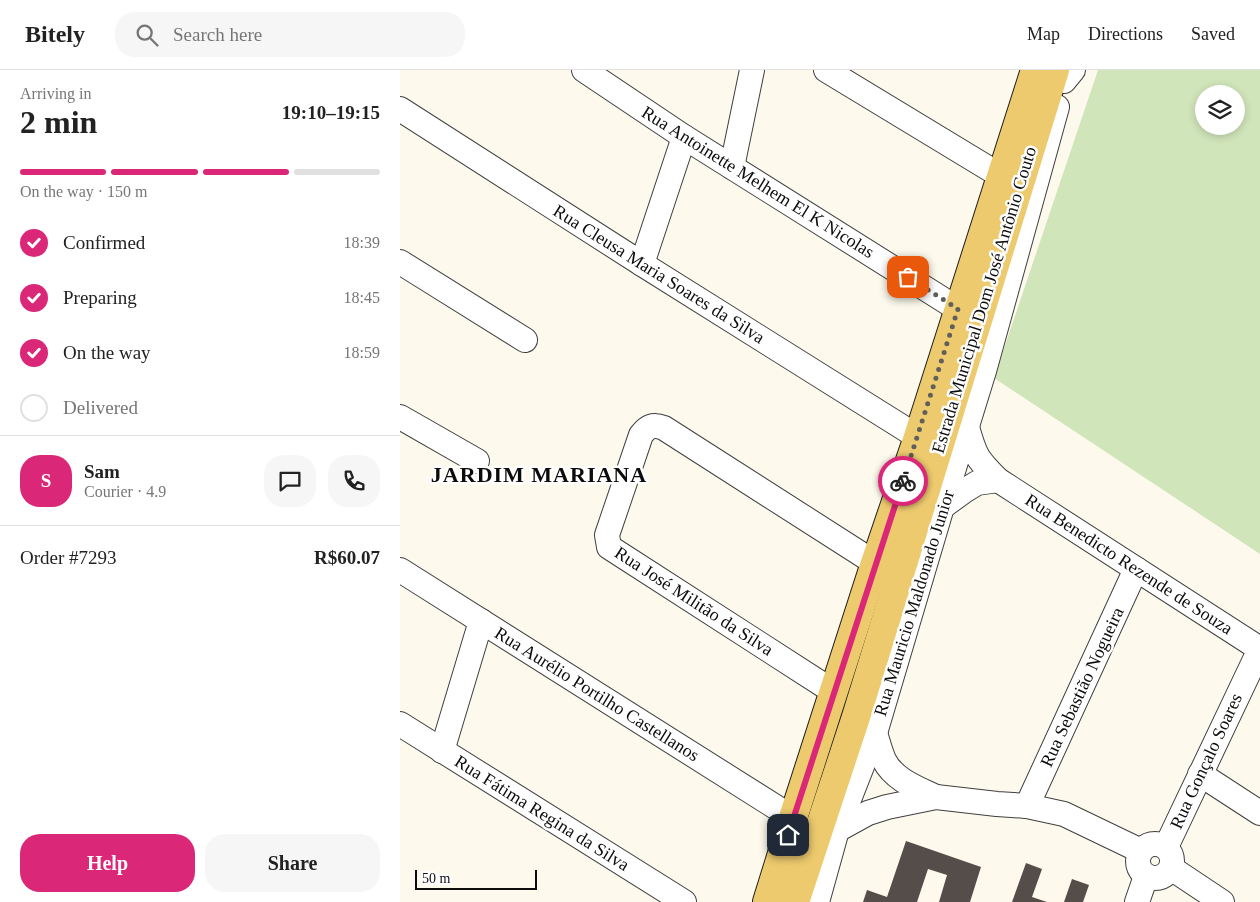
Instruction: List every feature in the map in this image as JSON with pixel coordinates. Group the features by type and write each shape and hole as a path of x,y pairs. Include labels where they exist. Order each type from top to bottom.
{"main road":[{"name":"Estrada Municipal Dom José Antônio Couto","path":"768,902 793,818 918,437 1035,70"},
{"name":"Estrada Municipal Dom José Antônio Couto","path":"795,902 1064,73"}],"street":[{"name":"Rua Antoinette Melhem El K Nicolas","path":"584,70 684,137 958,309"},
{"path":"732,167 752,70"},
{"path":"826,70 1001,176"},
{"name":"Rua Mauricio Maldonado Junior","path":"817,902 837,830 875,733 984,371 1064,73"},
{"name":"Rua Cleusa Maria Soares da Silva","path":"400,109 918,437"},
{"path":"642,264 684,137"},
{"path":"400,262 525,340"},
{"path":"400,417 476,461"},
{"name":"Rua José Militão da Silva","path":"834,692 609,547 607,535 641,435 647,428 656,425 664,428 875,564"},
{"name":"Rua Benedicto Rezende de Souza","path":"967,427 977,456 998,480 1260,649"},
{"path":"942,508 977,483 998,480"},
{"name":"Rua Sebastião Nogueira","path":"1027,806 1136,569"},
{"name":"Rua Aurélio Portilho Castellanos","path":"400,570 793,818"},
{"path":"442,751 481,621"},
{"name":"Rua Gonçalo Soares","path":"1168,857 1200,774 1260,649"},
{"name":"Rua Fátima Regina da Silva","path":"400,724 684,902"},
{"path":"875,733 885,761 895,774 906,782 936,797"},
{"path":"1200,774 1260,813"},
{"path":"837,830 868,813 936,797 1027,806 1064,814 1141,851"},
{"path":"1168,857 1163,876 1152,878 1146,876 1139,868 1138,862 1141,851 1150,844 1161,844 1168,857 1222,902"},
{"path":"1137,902 1146,876"}],"green space":[{"path":"1098,70 1260,70 1260,554 994,378"}],"building":[{"path":"906,841 981,867 970,902 939,902 947,875 928,869 917,902 863,902 867,890 887,897"},
{"path":"1026,863 1042,869 1032,897 1047,902 1012,902"},
{"path":"1072,879 1089,885 1083,902 1064,902"}],"way so far":[{"path":"903,481 958,309 908,277"}],"district":[{"name":"JARDIM MARIANA","path":"539,474"}],"route":[{"path":"788,835 903,481"}]}
